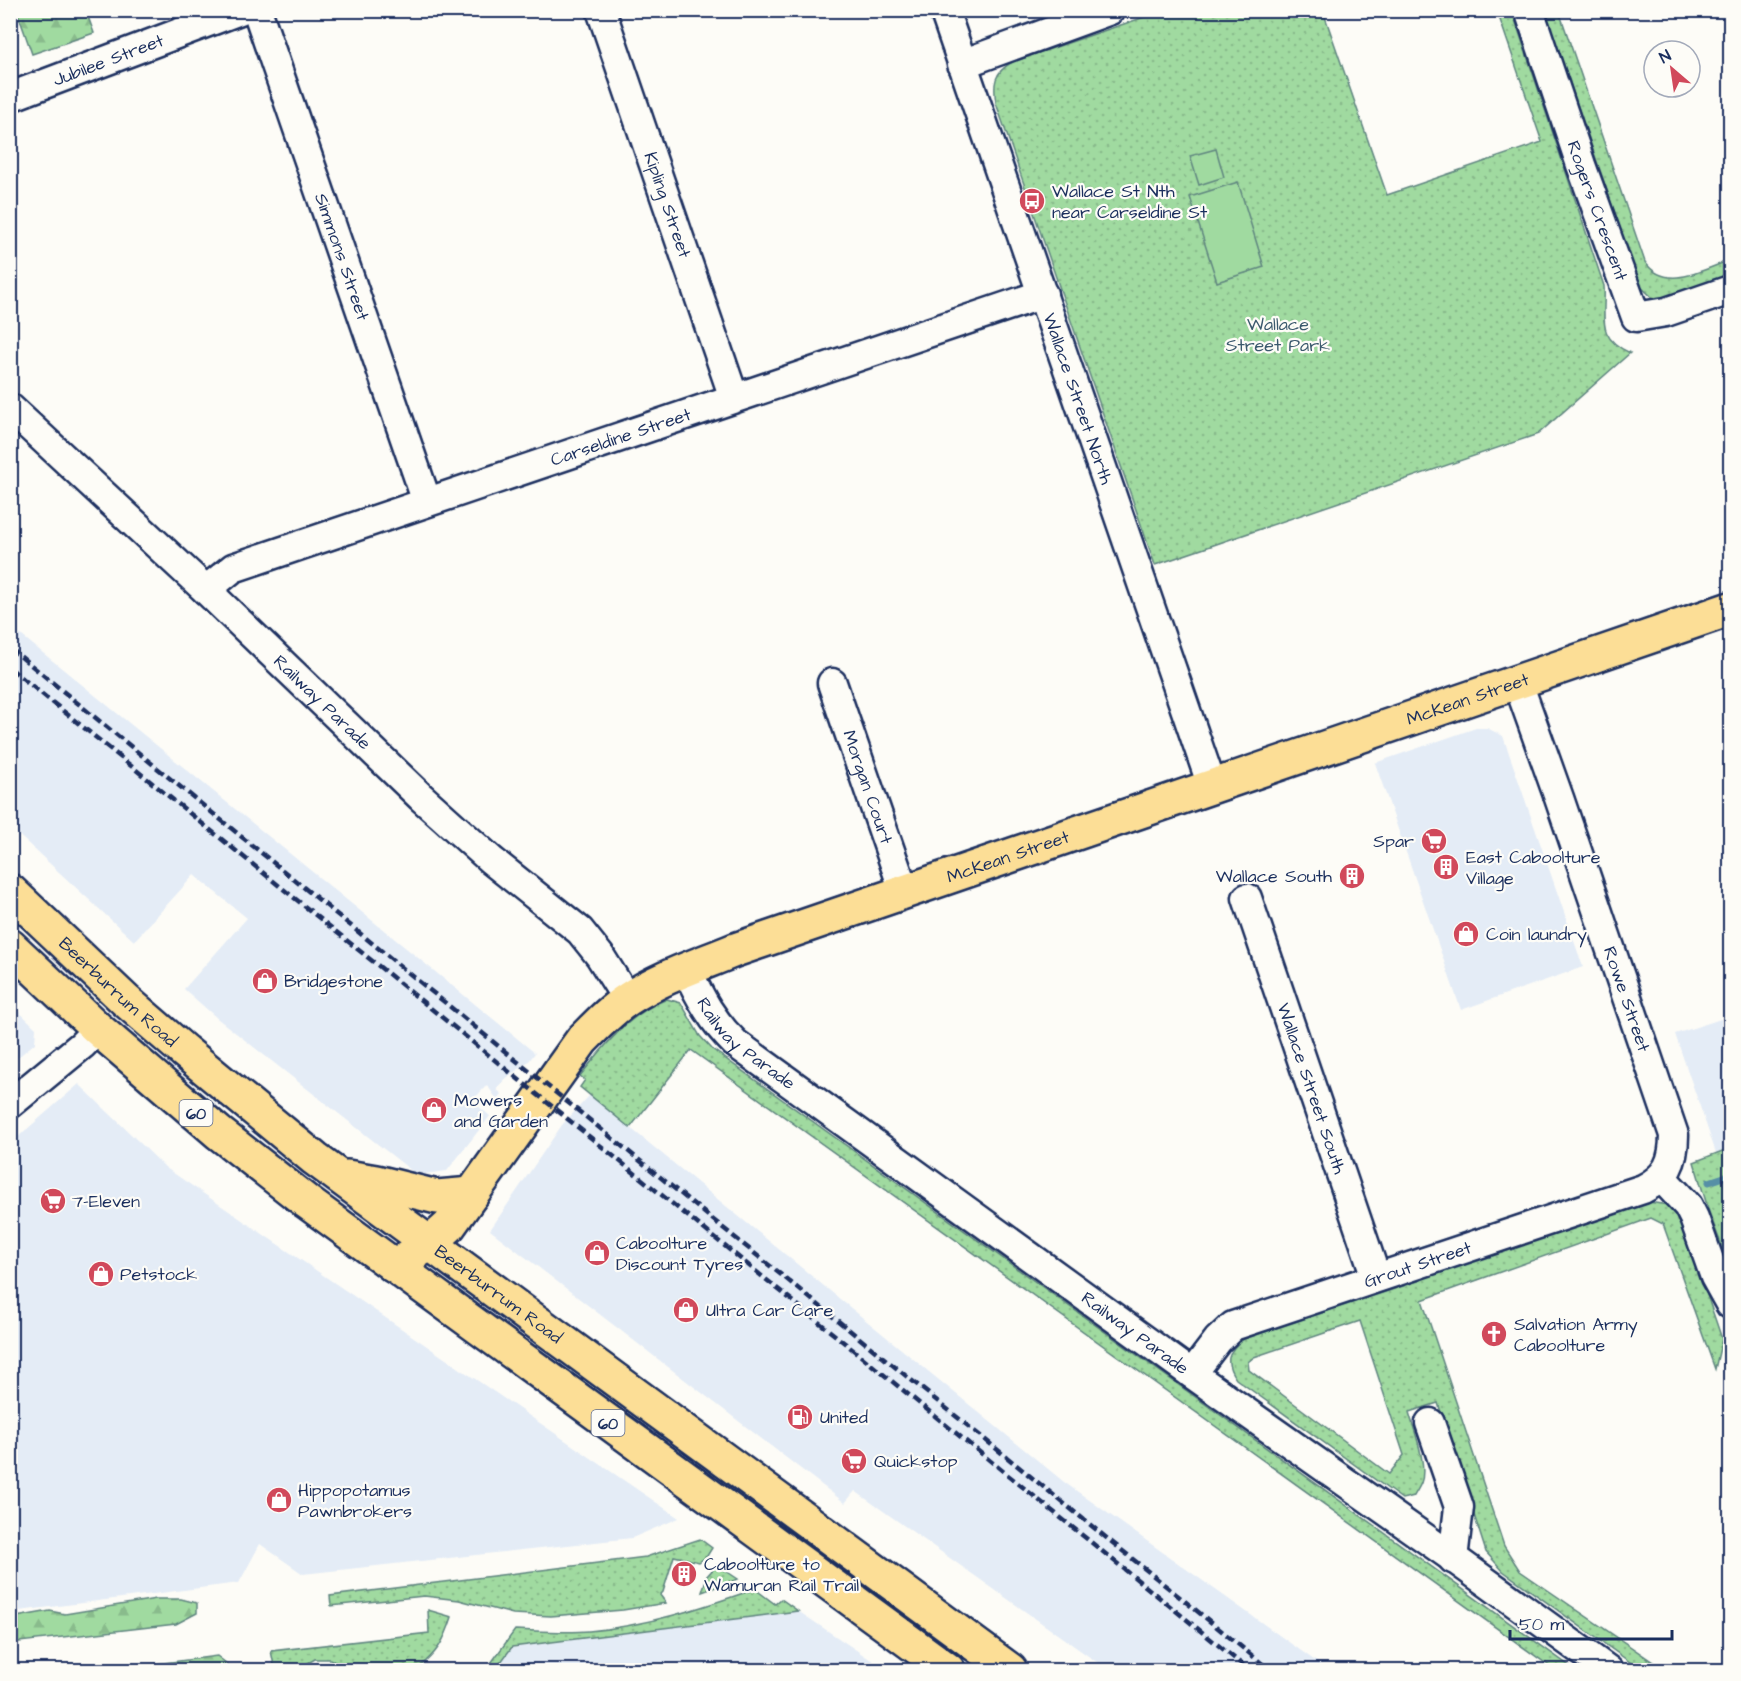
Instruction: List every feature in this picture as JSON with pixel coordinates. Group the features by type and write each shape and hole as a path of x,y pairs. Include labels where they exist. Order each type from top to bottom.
{"main road":[{"name":"McKean Street","path":"394,1266 429,1244 449,1226 582,1040 627,999 656,983 735,950 904,891 1731,609"},
{"name":"Beerburrum Road","path":"10,891 125,1000 267,1121 336,1175 1010,1671"},
{"name":"Beerburrum Road","path":"10,946 98,1029 219,1133 307,1202 948,1671"},
{"path":"336,1175 437,1197 472,1194"}],"street":[{"name":"Jubilee Street","path":"10,97 240,10"},
{"name":"Simmons Street","path":"257,10 427,502"},
{"name":"Kipling Street","path":"601,10 734,398"},
{"name":"Wallace Street North","path":"944,10 1212,786"},
{"path":"962,64 1110,10"},
{"name":"Rogers Crescent","path":"1528,10 1636,317 1666,312 1731,290"},
{"name":"Carseldine Street","path":"206,590 233,568 1043,294"},
{"name":"Railway Parade","path":"10,408 206,590 421,797 491,860 580,931 600,956 627,999"},
{"name":"Morgan Court","path":"832,683 904,891"},
{"name":"Rowe Street","path":"1518,683 1674,1135 1674,1148 1662,1178"},
{"name":"Wallace Street South","path":"1247,898 1376,1277"},
{"name":"Railway Parade","path":"687,970 710,1014 720,1029 735,1043 1192,1374 1608,1671"},
{"path":"10,1104 98,1029"},
{"path":"1662,1178 1688,1206 1715,1277 1731,1304"},
{"name":"Grout Street","path":"1192,1374 1218,1340 1233,1326 1643,1189 1662,1178"},
{"path":"1430,1423 1459,1507 1453,1559"}],"shaded area":[{"path":"11,627 535,1053 529,1061 504,1080 497,1090 502,1094 498,1101 487,1085 472,1101 490,1116 447,1171 417,1175 218,1019 184,989 247,918 194,875 134,941 11,828"},
{"path":"1476,728 1487,728 1503,736 1583,967 1461,1010 1375,763"},
{"path":"10,1003 36,1028 35,1043 11,1063"},
{"path":"1730,1016 1730,1148 1716,1153 1675,1034"},
{"path":"79,1084 166,1168 679,1518 632,1538 303,1574 260,1544 239,1583 11,1612 11,1143"},
{"path":"590,1095 1064,1482 1328,1670 1108,1670 855,1491 845,1503 490,1230 562,1125"},
{"path":"798,1611 886,1670 496,1670 511,1648"}],"green space":[{"path":"17,11 86,11 94,33 32,54"},
{"name":"Wallace Street Park","path":"1162,11 1323,11 1387,195 1542,142 1497,11 1512,11 1604,286 1604,317 1607,333 1619,347 1630,353 1538,434 1155,565 996,103 995,90 996,79 1001,70 1012,62"},
{"path":"1545,11 1559,11 1645,262 1663,276 1674,277 1696,273 1730,260 1730,281 1664,301 1653,298 1640,286"},
{"path":"1216,149 1224,177 1199,185 1190,156"},
{"path":"1238,182 1264,267 1217,282 1190,197"},
{"path":"667,999 681,1003 700,1036 712,1049 1575,1670 1555,1670 691,1050 630,1128 580,1087 585,1080 580,1076 608,1042 630,1022 641,1013"},
{"path":"1730,1148 1730,1268 1709,1212 1694,1162"},
{"path":"1642,1201 1668,1205 1680,1216 1722,1339 1715,1369 1663,1224 1651,1218 1422,1300 1504,1546 1520,1571 1659,1666 1669,1670 1641,1670 1503,1571 1486,1552 1438,1403 1409,1412 1420,1448 1423,1476 1414,1496 1402,1499 1236,1379 1232,1373 1229,1357 1234,1348 1244,1339 1421,1280 1433,1271","holes":["1360,1321 1404,1455 1389,1474 1249,1370 1248,1362 1254,1357"]},
{"path":"700,1539 712,1548 699,1562 674,1556 663,1592 660,1595 666,1603 623,1610 551,1616 513,1614 459,1600 424,1596 331,1606 330,1596 646,1557"},
{"path":"717,1565 738,1579 702,1592 707,1576"},
{"path":"755,1589 775,1604 781,1599 798,1611 512,1647 495,1670 486,1670 515,1630 580,1632 610,1629 652,1621"},
{"path":"156,1599 181,1599 197,1603 197,1613 176,1624 11,1643 11,1618 50,1611 65,1614"},
{"path":"428,1610 452,1617 439,1646 416,1670 348,1670 330,1659 315,1659 296,1670 275,1670 271,1651 429,1633"},
{"path":"217,1656 226,1663 225,1670 110,1670"}],"waterway":[{"path":"1709,1182 1730,1175"}],"railway":[{"path":"10,648 1270,1670"},
{"path":"10,668 1249,1670"}],"place":[{"name":"Wallace St Nth near Carseldine St","path":"1032,201"},
{"name":"Spar","path":"1434,841"},
{"name":"East Caboolture Village","path":"1446,867"},
{"name":"Wallace South","path":"1352,876"},
{"name":"Coin laundry","path":"1466,934"},
{"name":"Bridgestone","path":"265,981"},
{"name":"Mowers and Garden","path":"434,1110"},
{"name":"7-Eleven","path":"53,1201"},
{"name":"Caboolture Discount Tyres","path":"597,1253"},
{"name":"Petstock","path":"101,1274"},
{"name":"Ultra Car Care","path":"686,1310"},
{"name":"Salvation Army Caboolture","path":"1494,1334"},
{"name":"United","path":"800,1417"},
{"name":"Quickstop","path":"854,1461"},
{"name":"Hippopotamus Pawnbrokers","path":"279,1500"},
{"name":"Caboolture to Wamuran Rail Trail","path":"684,1574"}]}
